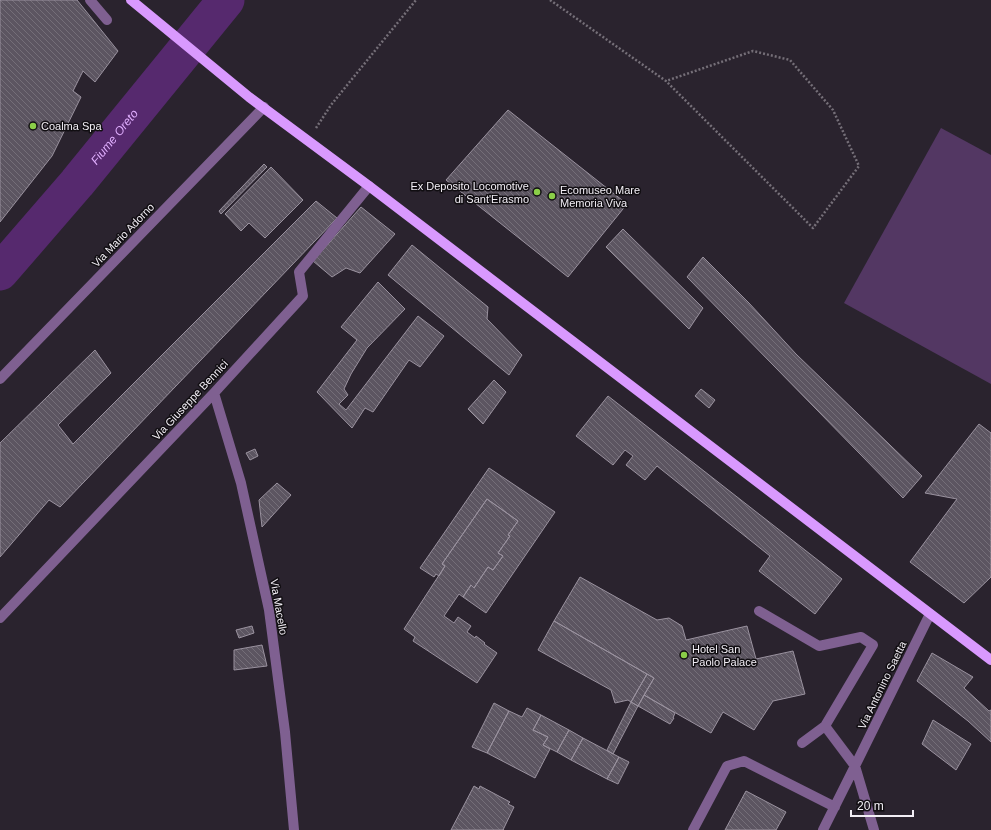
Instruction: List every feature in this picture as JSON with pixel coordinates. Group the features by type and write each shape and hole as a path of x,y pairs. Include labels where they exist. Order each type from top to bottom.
{"main road":[{"path":"131,0 249,97 369,186 991,660"}],"street":[{"path":"90,0 107,20"},
{"name":"Via Mario Adorno","path":"0,379 264,107"},
{"name":"Via Giuseppe Bennici","path":"0,618 214,393 303,296 299,272 369,186"},
{"name":"Via Macello","path":"214,393 241,483 269,610 285,732 294,830"},
{"path":"759,611 819,646 861,638 873,645 825,726 802,743"},
{"name":"Via Antonino Saetta","path":"823,830 930,614"},
{"path":"825,726 855,766 874,830"},
{"path":"693,830 727,766 744,761 835,807"}],"path":[{"path":"308,140 331,105 416,0"},
{"path":"550,0 666,81 813,228 859,166 834,110 790,60 753,51 666,81"}],"shaded area":[{"path":"941,128 991,155 991,384 844,303"}],"building":[{"name":"Coalma Spa","path":"0,0 77,0 118,51 95,82 83,71 73,91 81,97 52,156 0,222"},
{"name":"Ex Deposito Locomotive di Sant'Erasmo","path":"508,110 627,204 568,277 446,180"},
{"path":"264,164 267,167 221,214 219,211"},
{"path":"271,167 303,200 265,238 249,223 241,231 225,214"},
{"path":"316,201 337,218 60,507 49,500 0,557 0,443 95,350 111,373 58,425 73,444"},
{"path":"361,207 395,234 360,273 346,268 332,277 313,261"},
{"path":"623,229 703,308 689,329 606,247"},
{"path":"412,245 488,307 487,319 522,355 509,375 388,275"},
{"path":"703,257 749,303 796,354 922,476 903,498 687,277"},
{"path":"378,282 405,309 367,348 351,374 344,389 348,395 339,404 346,410 418,316 444,336 420,367 409,360 373,412 365,408 352,428 317,392 357,340 341,327"},
{"path":"494,380 506,392 483,424 468,409"},
{"path":"701,389 715,400 709,408 695,396"},
{"path":"608,396 842,579 815,614 759,571 770,556 657,466 645,480 626,465 633,456 625,450 613,465 576,436"},
{"path":"979,424 991,433 991,577 964,603 910,562 957,499 925,493"},
{"path":"255,449 258,456 250,460 246,453"},
{"path":"489,468 555,512 486,613 463,597 471,585 474,588 488,567 493,570 503,556 498,553 518,521 487,499 442,564 445,566 439,576 436,574 434,577 420,568"},
{"path":"277,483 291,495 262,527 259,500"},
{"path":"487,499 518,521 498,553 503,556 493,570 488,567 474,588 471,585 463,597 459,594 444,616 454,623 458,617 471,626 467,632 475,638 476,636 497,653 477,683 413,641 415,637 404,629 445,566 442,564"},
{"name":"Hotel San Paolo Palace","path":"580,577 657,620 669,618 682,626 686,640 747,626 756,659 793,651 805,694 773,701 754,730 723,712 711,733 644,695 654,678 554,621"},
{"path":"554,621 647,674 631,702 628,700 615,703 611,690 538,650"},
{"path":"252,626 254,633 239,638 236,630"},
{"path":"262,645 267,666 234,670 234,650"},
{"path":"932,653 973,677 964,688 989,711 991,710 991,742 968,721 917,681"},
{"path":"647,674 654,678 638,706 631,702"},
{"path":"644,695 675,713 670,724 638,706"},
{"path":"631,702 638,706 613,754 607,750"},
{"path":"494,703 509,711 487,753 472,747"},
{"path":"527,708 541,715 533,730 548,737 543,745 550,749 535,778 487,753 509,711 522,717"},
{"path":"541,715 569,730 557,752 543,745 548,737 533,730"},
{"path":"933,720 971,744 956,770 922,744"},
{"path":"569,730 583,738 571,760 557,752"},
{"path":"583,738 619,757 607,779 571,760"},
{"path":"619,757 629,762 618,784 607,779"},
{"path":"474,786 479,789 480,786 510,802 508,804 514,807 503,830 451,830"},
{"path":"746,791 786,812 776,830 725,830"}],"waterway":[{"name":"Fiume Oreto","path":"0,272 77,183 226,0"}],"place":[{"name":"Coalma Spa","path":"33,126"},
{"name":"Ex Deposito Locomotive di Sant'Erasmo","path":"537,192"},
{"name":"Ecomuseo Mare Memoria Viva","path":"552,196"},
{"name":"Hotel San Paolo Palace","path":"684,655"}]}
